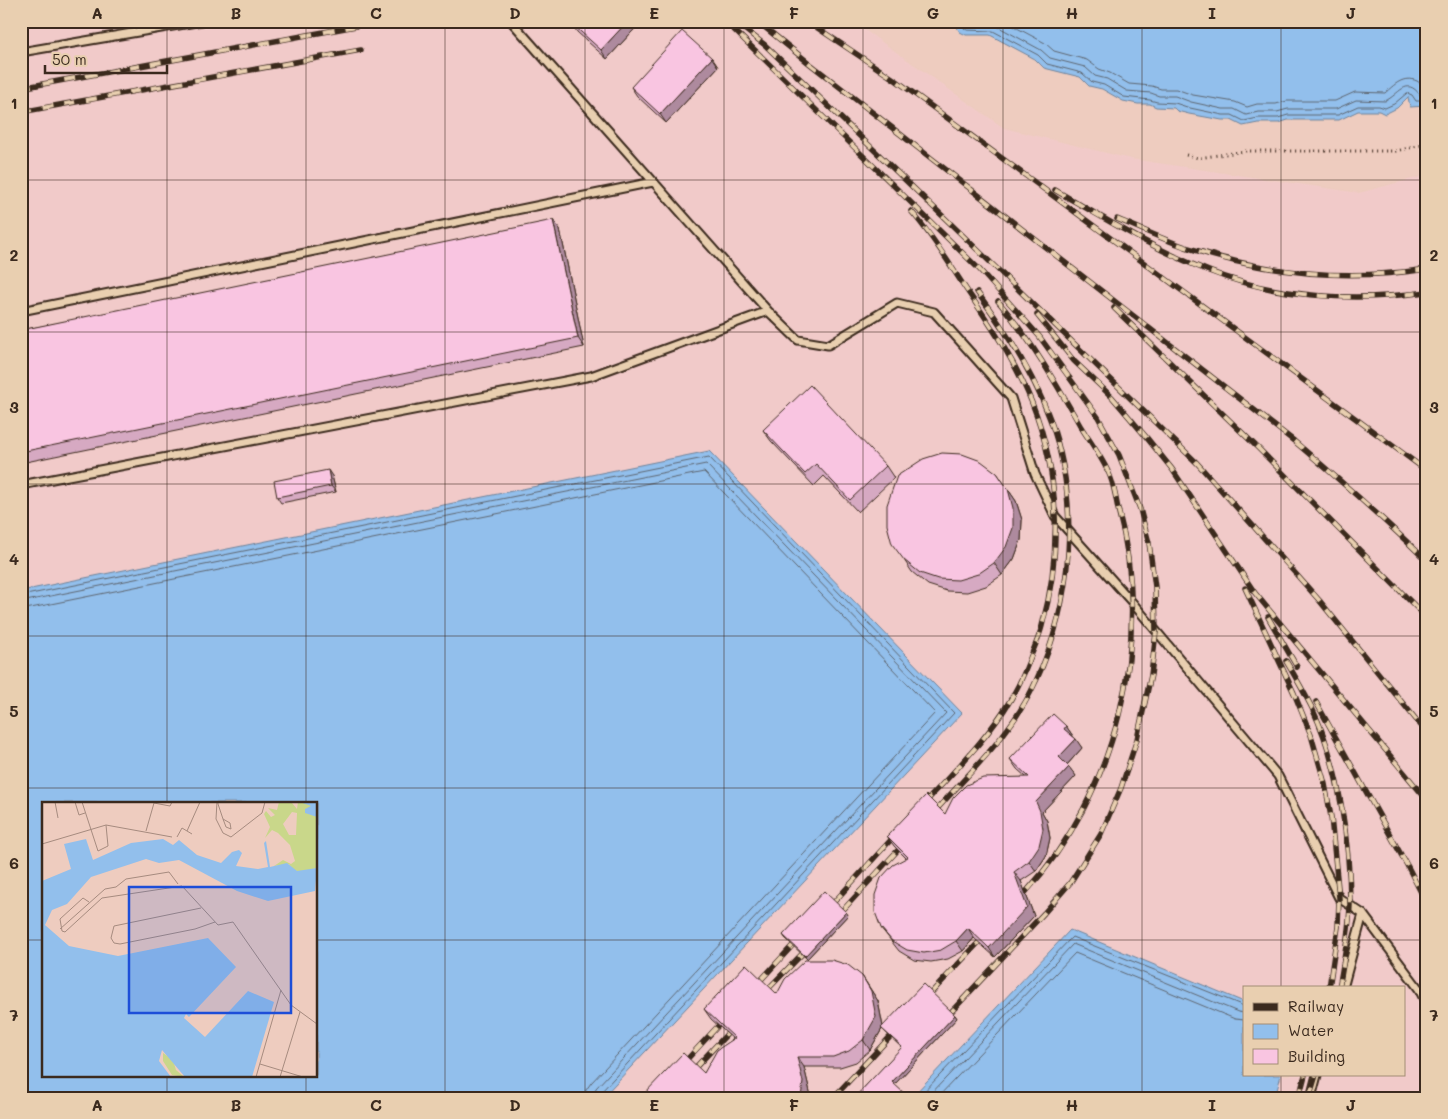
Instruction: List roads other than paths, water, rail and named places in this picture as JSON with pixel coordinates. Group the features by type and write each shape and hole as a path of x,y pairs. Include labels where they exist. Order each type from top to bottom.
{"lane":[{"path":"21,52 202,21"},
{"path":"511,21 768,311 798,340 828,344 897,303 934,312 1011,398 1035,474 1056,516 1115,582 1278,776 1339,898 1364,914 1419,989 1427,1005"},
{"path":"21,311 653,182"},
{"path":"21,485 590,376 768,311"},
{"path":"1343,986 1364,914"},
{"path":"1311,1098 1318,1076"}],"water":[{"path":"947,21 1427,21 1427,106 1410,107 1408,97 1397,108 1385,114 1379,111 1358,111 1339,120 1288,120 1279,123 1258,123 1243,126 1231,120 1189,114 1177,111 1174,108 1123,101 1102,89 1089,86 1080,77 1044,68 1035,59 990,35 966,35 960,32 954,23"},
{"path":"709,451 962,713 602,1098 21,1098 21,591"},
{"path":"1070,930 1243,1002 1243,1076 1281,1076 1275,1098 911,1098"}],"railway":[{"path":"725,21 979,269 1039,336 1098,417 1119,455 1140,509 1149,543 1155,587 1156,632 1151,675 1137,739 1121,788 1101,834 1070,883 951,1012"},
{"path":"734,21 765,45 1197,463 1319,600 1427,733"},
{"path":"757,21 1294,441 1362,500 1427,561"},
{"path":"807,21 897,81 1427,471"},
{"path":"21,88 356,26"},
{"path":"21,112 361,50"},
{"path":"1055,190 1169,254 1235,280 1289,292 1344,297 1372,297 1427,292"},
{"path":"911,211 934,240 986,318 1026,388 1041,430 1048,457 1055,513 1053,570 1048,598 1042,626 1021,680 991,729 919,809"},
{"path":"1117,219 1163,239 1221,258 1279,269 1338,275 1397,273 1427,269"},
{"path":"937,809 992,749 1027,699 1048,650 1058,618 1065,585 1068,551 1069,517 1066,483 1060,451 1050,419 1036,385 1018,353 977,292"},
{"path":"998,301 1042,362 1110,476 1128,559 1132,610 1129,662 1120,713 1104,762 1083,809 1057,853 1025,893"},
{"path":"1114,308 1259,449 1427,618"},
{"path":"1037,315 1074,361 1112,397 1172,469 1255,593 1427,800"},
{"path":"1245,588 1294,693 1311,735 1325,784 1331,817 1339,898 1338,927 1329,986"},
{"path":"1268,617 1297,667"},
{"path":"1286,661 1309,702 1321,730 1336,778 1341,804 1348,856 1350,905 1339,986"},
{"path":"1316,702 1427,904"},
{"path":"834,902 899,831"},
{"path":"843,910 898,850"},
{"path":"931,993 979,942"},
{"path":"760,981 793,945"},
{"path":"768,989 802,954"},
{"path":"679,1068 718,1026"},
{"path":"695,1068 727,1034"},
{"path":"833,1098 890,1037"},
{"path":"1299,1098 1305,1076"},
{"path":"1309,1098 1316,1076"}]}
